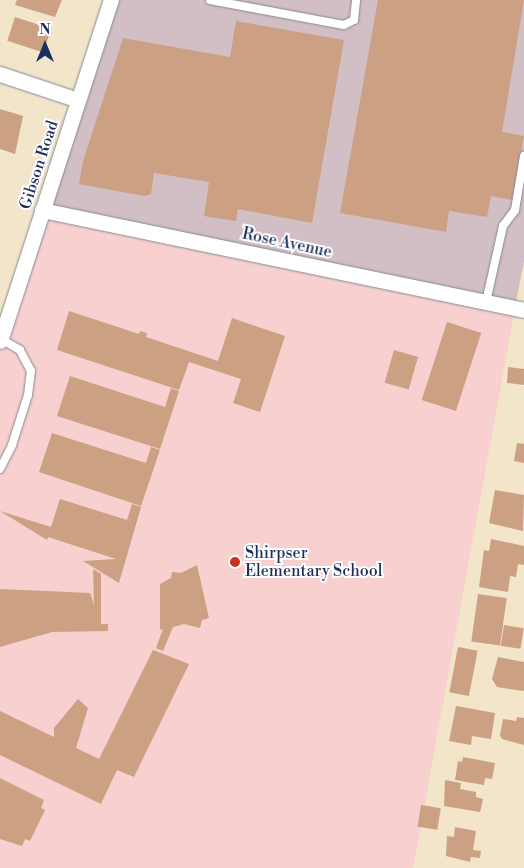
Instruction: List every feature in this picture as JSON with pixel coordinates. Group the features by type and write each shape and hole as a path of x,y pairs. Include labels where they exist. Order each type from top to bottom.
{"street":[{"name":"Gibson Road","path":"0,340 111,0"},
{"path":"0,74 78,100"},
{"name":"Rose Avenue","path":"42,210 524,310"}],"lane":[{"path":"210,0 344,25 354,20 356,0"},
{"path":"486,302 503,226 515,210 524,156"},
{"path":"0,340 20,350 31,371 28,395 15,437 0,469"}],"shaded area":[{"path":"111,0 524,0 524,261 515,308 42,210"},
{"name":"Shirpser Elementary School","path":"42,210 515,308 413,868 0,868 0,341"}],"building":[{"path":"17,0 62,0 55,17 15,5"},
{"path":"378,0 524,0 502,132 524,136 513,200 491,196 487,217 449,211 446,232 340,213"},
{"path":"15,17 51,29 43,53 7,41"},
{"path":"236,21 344,40 312,223 238,209 236,221 204,216 209,182 154,173 151,194 144,196 79,184 83,161 123,38 230,57"},
{"path":"0,109 23,116 15,154 0,149"},
{"path":"69,311 139,334 140,331 147,333 146,337 218,361 232,318 285,336 260,412 233,403 241,379 189,362 179,390 57,350"},
{"path":"447,322 481,333 456,411 422,400"},
{"path":"394,350 418,357 409,390 385,383"},
{"path":"508,367 524,369 524,385 507,383"},
{"path":"70,376 165,407 171,388 179,391 160,449 57,416"},
{"path":"52,433 146,463 151,447 160,450 141,506 39,472"},
{"path":"517,443 524,444 524,463 514,461"},
{"path":"495,490 524,495 523,531 489,523"},
{"path":"60,499 127,520 132,504 141,507 119,583 83,561 116,559 48,537 47,540 0,511 51,527"},
{"path":"491,539 524,546 524,565 518,564 516,577 510,576 508,592 479,587 484,550 489,551"},
{"path":"197,565 209,618 202,620 200,628 184,624 173,627 163,651 156,648 163,629 160,630 160,584 171,578 172,572 181,573"},
{"path":"93,569 101,574 101,624 108,624 108,631 52,632 0,647 0,589 90,593 94,605"},
{"path":"478,594 507,598 500,646 471,642"},
{"path":"504,625 524,628 520,649 501,646"},
{"path":"458,647 478,651 469,696 449,692"},
{"path":"153,650 189,664 134,777 117,770 101,804 0,755 0,711 54,737 54,728 78,699 88,708 76,748 99,759"},
{"path":"498,657 524,662 524,691 497,687 492,679"},
{"path":"456,706 495,713 491,739 472,736 471,745 449,741"},
{"path":"517,717 524,718 524,745 502,739 500,735 503,719 516,721"},
{"path":"463,757 495,763 492,779 485,778 484,785 455,780 458,761 462,762"},
{"path":"0,778 44,800 41,808 45,810 30,841 25,839 22,846 0,839"},
{"path":"445,780 461,783 460,789 476,792 476,797 483,799 480,812 444,806"},
{"path":"421,805 441,808 437,830 418,827"},
{"path":"455,827 476,831 473,850 481,851 480,858 471,857 470,862 446,856 447,836 454,837"}],"place":[{"name":"Shirpser Elementary School","path":"235,562"}]}
